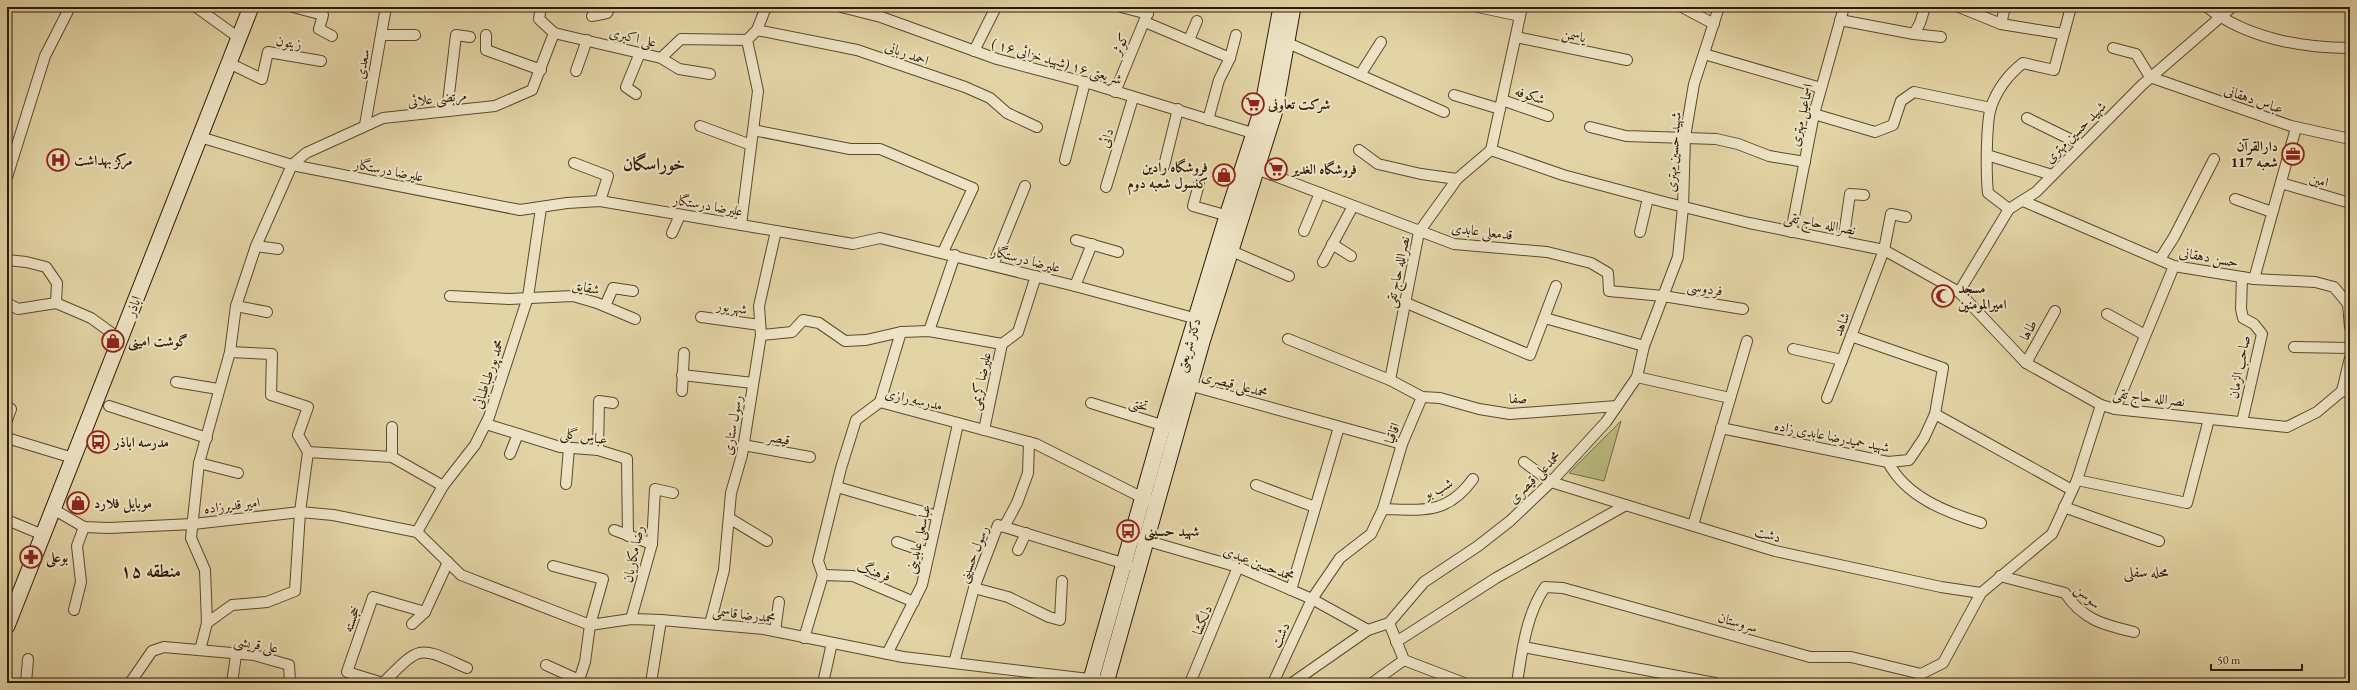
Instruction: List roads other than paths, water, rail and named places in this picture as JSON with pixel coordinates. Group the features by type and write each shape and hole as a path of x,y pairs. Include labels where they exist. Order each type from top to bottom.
{"main road":[{"name":"اباذر","path":"8,623 251,7"},
{"name":"دکتر شریعتی","path":"1098,682 1150,502 1163,426 1183,383 1233,218 1260,136 1274,114 1281,41 1281,7"},
{"name":"دکتر شریعتی","path":"1281,41 1293,7"},
{"name":"دکتر شریعتی","path":"1150,502 1178,430 1183,383"}],"street":[{"path":"7,177 45,56 70,7"},
{"path":"196,7 239,38"},
{"path":"293,7 322,15 319,29 332,36"},
{"name":"سعدی","path":"365,125 386,7"},
{"path":"541,7 539,19 554,33"},
{"path":"592,16 607,13 610,7"},
{"path":"741,225 758,91 747,40 757,30 766,7"},
{"path":"974,50 996,7"},
{"path":"1121,7 1148,14 1189,40 1230,58"},
{"path":"1478,7 1521,12 1491,150"},
{"path":"1682,7 1714,24"},
{"name":"شهید حسین مهتری","path":"1683,206 1685,137 1694,84 1720,7"},
{"name":"اسماعیل مهتری","path":"1791,232 1814,114 1844,7"},
{"path":"1914,34 1920,23 1925,7"},
{"path":"1959,7 2001,24 2063,34"},
{"path":"2001,24 2005,7"},
{"path":"2009,209 1988,193 1986,175 1991,108 2009,74 2023,63 2054,70 2071,7"},
{"path":"2207,7 2220,17 2292,44 2350,48"},
{"name":"شهید حسین مهتری","path":"1959,292 2009,209 2036,192 2150,77 2232,7"},
{"name":"شریعتی ۱۶ (شهید خزائی ۱۶ )","path":"846,8 881,16 997,59 1085,82 1133,98 1178,109 1260,136"},
{"name":"کوثر","path":"1115,92 1148,14"},
{"path":"1840,20 1914,34 1941,37"},
{"path":"1189,40 1197,21"},
{"name":"احمد ربانی","path":"757,30 857,50 965,87 990,98 1007,114 1037,127"},
{"name":"علی اکبری","path":"554,33 661,58 681,39 747,40"},
{"name":"مرتضی علائی","path":"292,165 306,153 383,118 495,106 532,90 554,33"},
{"path":"447,111 456,34 470,37"},
{"path":"381,35 415,35"},
{"path":"486,35 486,50 541,70"},
{"path":"1208,120 1219,80 1230,58 1236,35"},
{"name":"یاسمن","path":"1516,37 1627,60"},
{"path":"576,71 587,40"},
{"path":"1281,41 1444,112"},
{"path":"1360,75 1381,42"},
{"path":"2113,48 2136,54 2150,77"},
{"name":"زیتون","path":"229,63 262,79 268,52 321,61"},
{"path":"636,94 626,87 640,54"},
{"path":"1704,54 1821,88"},
{"path":"661,58 678,70 710,74"},
{"name":"عباس دهقانی","path":"2150,77 2296,128 2350,139"},
{"path":"1065,160 1085,82"},
{"path":"1814,114 1875,132 1893,125 1901,101 1914,92 1991,108"},
{"name":"شکوفه","path":"1454,95 1548,116"},
{"name":"دائی","path":"1106,187 1133,98"},
{"path":"1164,166 1178,109"},
{"path":"2027,118 2082,145"},
{"path":"700,126 751,144"},
{"path":"1590,127 1626,136 1716,139 1738,144 1768,156 1805,162"},
{"path":"2254,279 2296,128"},
{"path":"753,130 850,149 880,149 973,188 943,252"},
{"name":"علیرضا درستگار","path":"200,137 292,165 520,210 541,208 567,202 600,201 853,244 880,238 955,255 1202,321"},
{"path":"1359,150 1378,164 1421,174 1457,179"},
{"name":"نصرالله حاج تقی","path":"1390,380 1404,302 1419,232 1457,179 1491,150 1563,175 1648,198 1791,232 1884,250 1959,292 2026,364 2101,405 2115,409 2287,427 2317,412 2346,391"},
{"path":"1987,155 2052,176"},
{"path":"2160,259 2174,237 2214,159"},
{"path":"574,163 608,176 600,201"},
{"path":"200,650 207,624 205,570 191,538 199,463 207,438 218,388 230,352 236,306 256,246 292,165"},
{"name":"قدمعلی عابدی","path":"1250,166 1419,232 1454,244 1547,252 1591,263 1608,273 1609,291 1663,296"},
{"name":"امین","path":"2281,182 2350,203"},
{"path":"1199,184 1193,206 1233,218"},
{"path":"993,265 1025,186"},
{"path":"1304,231 1320,193"},
{"path":"1843,242 1850,194 1864,195"},
{"path":"1640,232 1648,198"},
{"path":"2234,199 2272,212"},
{"name":"حسن دهقانی","path":"2023,201 2174,266 2254,279 2315,282 2334,287 2348,304 2350,327"},
{"path":"1323,262 1353,206"},
{"name":"محمدعلی قیصری","path":"1389,623 1424,582 1478,546 1551,482 1606,422 1637,377 1644,346 1678,258 1683,206"},
{"name":"محمد پورطباطبائی","path":"417,532 443,486 475,445 486,424 528,297 541,208"},
{"path":"672,233 680,214"},
{"name":"شاهد","path":"1827,398 1884,250 1891,214 1906,217"},
{"name":"رسول ستاری","path":"710,624 724,570 731,492 743,445 753,383 760,330 759,306 776,231"},
{"path":"1076,240 1118,252"},
{"path":"1075,286 1092,244"},
{"path":"1332,244 1351,256"},
{"path":"256,246 278,249"},
{"path":"1224,248 1289,276"},
{"path":"929,332 955,255"},
{"path":"7,260 26,262 46,267 57,283 56,304"},
{"path":"2115,409 2174,266"},
{"name":"علیرضا کریمی","path":"984,430 1002,344 1018,332 1036,276"},
{"name":"صاحب الزمان","path":"2242,277 2241,309 2244,318 2254,324 2262,334 2242,422"},
{"path":"1404,302 1530,355 1556,286"},
{"path":"605,306 613,288 633,291"},
{"name":"شقایق","path":"450,296 509,299 573,296 605,306 635,319"},
{"name":"فردوسی","path":"1663,296 1743,309"},
{"path":"7,303 18,309 56,304 91,318 120,339"},
{"path":"236,306 266,312"},
{"name":"طاها","path":"2026,364 2055,310"},
{"path":"2106,314 2145,335"},
{"name":"شهریور","path":"701,317 760,330 792,332 803,320 819,322 845,341 866,340 901,332"},
{"path":"1545,318 1644,346"},
{"path":"880,402 901,332 929,332 1002,344"},
{"name":"شهید حمیدرضا عابدی زاده","path":"1722,428 1888,462 1909,460 1924,438 1935,414 1943,368 1851,336"},
{"path":"1288,339 1390,380 1422,397"},
{"path":"1693,525 1747,341"},
{"path":"2294,347 2350,348"},
{"path":"1793,349 1842,360"},
{"path":"207,624 232,606 267,602 295,591 300,512 308,452 298,435 308,408 271,395 272,354 230,352"},
{"path":"682,391 684,353"},
{"path":"2346,391 2350,358"},
{"path":"682,375 753,383"},
{"path":"1637,377 1730,398"},
{"path":"176,382 218,388"},
{"name":"محمدعلی قیصری","path":"1183,383 1402,444"},
{"name":"صفا","path":"1422,397 1440,398 1479,409 1510,414 1617,406"},
{"name":"اقاقیا","path":"1312,599 1340,558 1371,534 1383,509 1402,444 1422,397"},
{"path":"598,450 599,401 613,403"},
{"name":"مدرسه رازی","path":"804,638 822,575 818,561 856,420 880,402 1030,442 1150,502"},
{"name":"تختی","path":"1091,403 1178,430"},
{"name":"سروستان","path":"1517,683 1523,647 1536,601 1545,587 1563,588 1810,657 1851,657 1919,679 1944,662 1981,593 2052,534 2075,485 2101,405"},
{"path":"109,406 207,438"},
{"path":"7,420 10,409"},
{"path":"1935,414 2075,485 2187,503 2209,419"},
{"name":"عباس گلی","path":"486,424 560,447 598,450 627,459 628,536"},
{"name":"عباسعلی عابدینی","path":"887,654 922,585 958,424"},
{"path":"1291,590 1339,427"},
{"path":"392,428 392,457"},
{"path":"510,454 518,434"},
{"path":"7,438 74,458"},
{"path":"1004,527 1017,503 1028,473 1030,442"},
{"name":"قیصر","path":"743,445 810,458"},
{"path":"566,484 569,448"},
{"path":"308,452 392,457 443,486"},
{"name":"دشت","path":"1524,462 1551,482 1775,551 1941,587 1981,593"},
{"path":"1888,462 1896,477 1921,497 1948,512 1981,523"},
{"path":"199,463 238,473"},
{"name":"شب بو","path":"1383,509 1430,510 1461,495 1473,479"},
{"path":"1256,485 1315,507"},
{"path":"837,487 937,516"},
{"name":"رضا مکاریان","path":"631,619 652,544 655,489 673,493"},
{"path":"1396,642 1496,578 1626,505"},
{"path":"2064,508 2159,541"},
{"name":"امیر قدیرزاده","path":"53,509 84,527 109,528 193,524 300,512 333,515 417,532"},
{"path":"729,518 767,541"},
{"path":"7,520 43,535"},
{"name":"رسول حسینی","path":"954,663 974,588 998,525 1132,565"},
{"path":"74,610 80,582 77,546 84,527"},
{"path":"614,530 652,544"},
{"name":"محمدرضا قاسمی","path":"417,532 461,575 590,625 631,619 710,624 775,631 887,654 1098,682"},
{"path":"1018,550 1026,533"},
{"name":"محمدحسین عبدی","path":"1140,539 1238,567 1312,599 1368,630"},
{"path":"897,542 929,553"},
{"path":"412,624 425,612 448,562"},
{"path":"546,665 578,681 585,662 590,625 603,579 553,566"},
{"name":"دلگشا","path":"1190,683 1238,567"},
{"name":"فرهنگ","path":"822,575 853,576 914,602"},
{"name":"سوسن","path":"2000,576 2065,593 2073,605 2100,624 2134,632"},
{"path":"974,588 1008,597 1049,617 1060,620 1062,581"},
{"name":"خجسته","path":"383,683 347,672 374,597 425,612"},
{"name":"دشت","path":"1273,683 1312,599"},
{"path":"775,631 779,602"},
{"path":"652,683 661,620"},
{"path":"1292,683 1368,630 1389,623 1404,660 1464,683"},
{"path":"823,683 832,643"},
{"name":"علی قریشی","path":"130,683 152,651 164,647 254,655 289,665 290,683"},
{"path":"1523,647 1715,683"},
{"path":"383,683 411,655 428,650 467,668"},
{"path":"232,683 236,654"},
{"path":"26,683 28,659"},
{"path":"1372,683 1404,660"}],"place":[{"name":"شرکت تعاونی","path":"1253,104"},
{"name":"دارالقرآن شعبه 117","path":"2293,154"},
{"name":"مرکز بهداشت","path":"58,160"},
{"name":"فروشگاه الغدیر","path":"1276,169"},
{"name":"فروشگاه رادین کنسول شعبه دوم","path":"1224,175"},
{"name":"مسجد امیرالمومنین","path":"1943,296"},
{"name":"گوشت امینی","path":"113,341"},
{"name":"مدرسه اباذر","path":"98,442"},
{"name":"موبایل فلارد","path":"78,503"},
{"name":"شهید حسینی","path":"1128,531"},
{"name":"بوعلی","path":"31,557"}],"district":[{"name":"خوراسگان","path":"654,163"},
{"name":"منطقه ۱۵","path":"151,570"},
{"name":"محله سفلی","path":"2146,571"}]}
